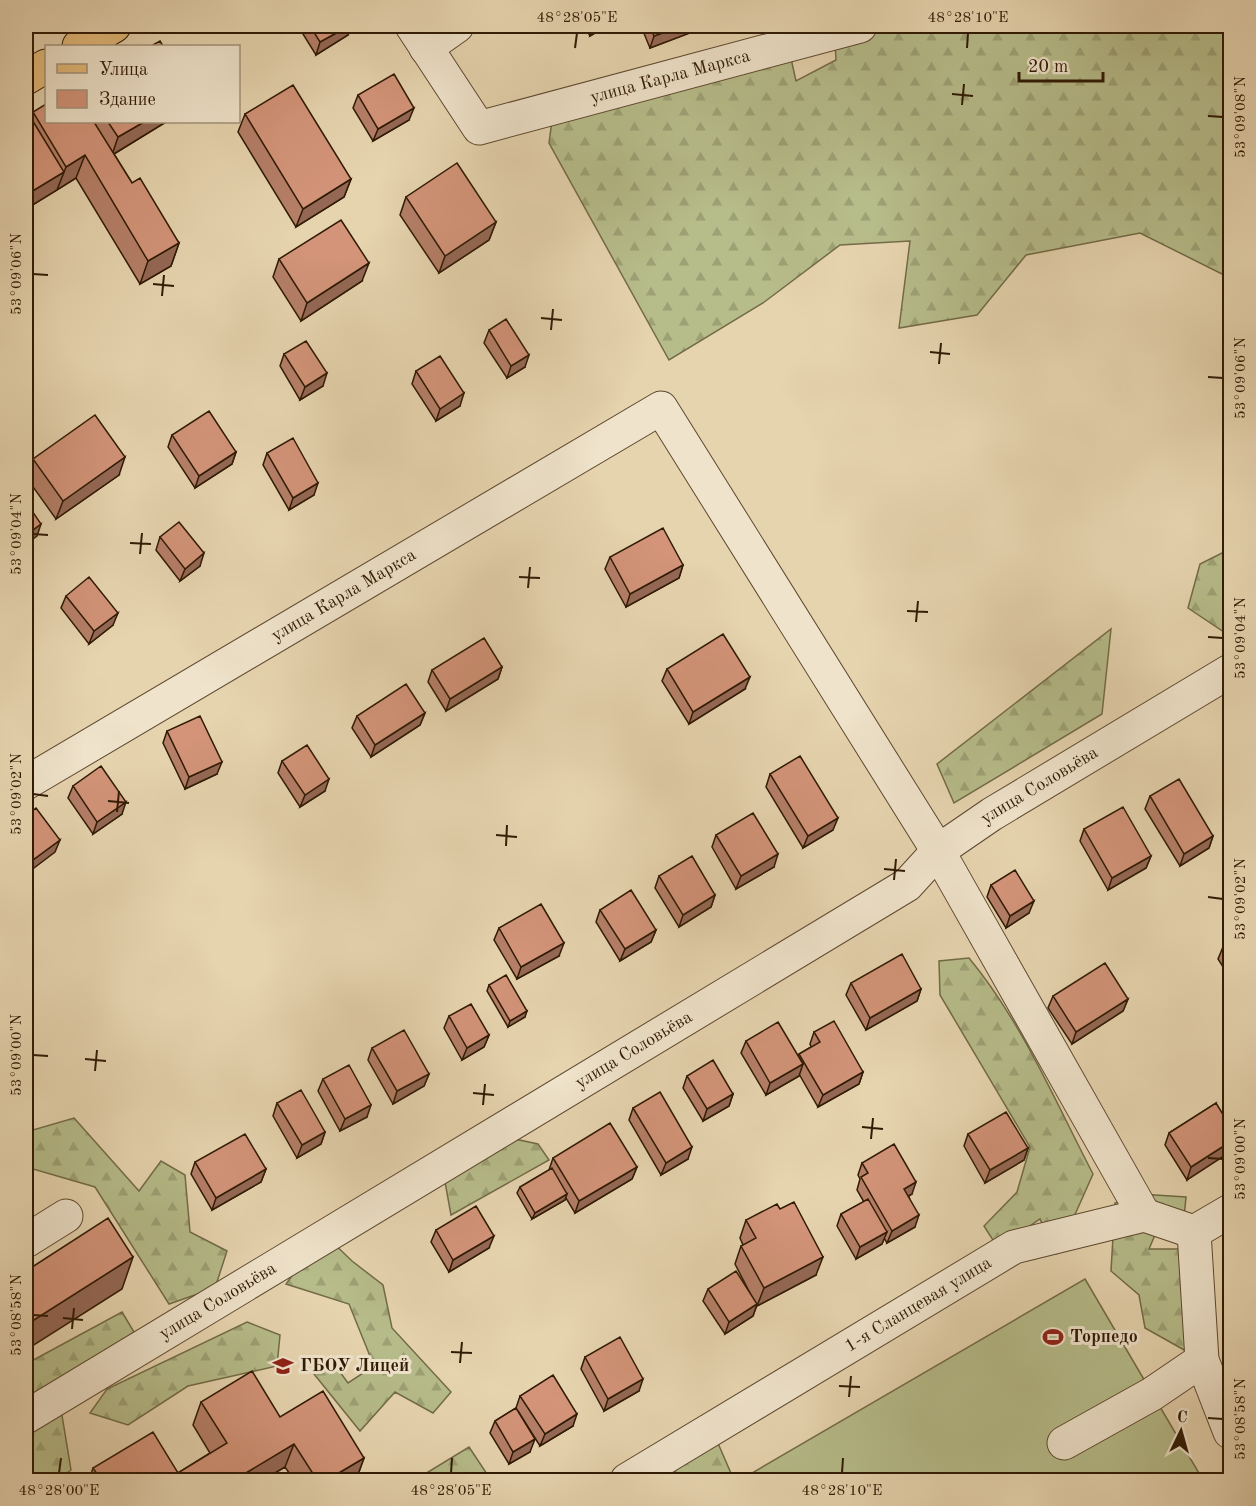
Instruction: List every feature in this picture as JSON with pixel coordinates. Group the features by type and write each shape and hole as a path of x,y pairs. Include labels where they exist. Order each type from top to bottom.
{"main road":[{"path":"81,45 114,26"},
{"path":"26,78 45,67"}],"street":[{"path":"419,37 457,26"},
{"name":"улица Карла Маркса","path":"419,37 479,128 860,26"},
{"name":"улица Карла Маркса","path":"26,783 661,408 938,851"},
{"name":"улица Соловьёва","path":"26,1417 908,885 938,851 992,814 1230,671"},
{"path":"938,851 1144,1215 1194,1232 1230,1211"},
{"name":"1-я Сланцевая улица","path":"627,1480 1014,1247 1144,1215"},
{"path":"26,1241 66,1216"},
{"path":"1194,1232 1202,1360 1230,1432"},
{"path":"1064,1443 1152,1394 1202,1360"}],"green space":[{"path":"834,26 1230,26 1230,278 1140,233 1026,255 977,315 899,328 910,241 840,245 763,303 669,360 549,143 553,113 788,45 796,81 836,60"},
{"path":"1230,549 1230,636 1188,608 1200,564"},
{"path":"1111,629 1102,714 954,803 937,764"},
{"path":"969,958 1022,1035 1093,1174 1073,1219 1078,1244 1056,1254 1040,1219 998,1248 984,1226 1017,1192 1030,1147 940,995 939,961"},
{"path":"74,1118 139,1191 161,1161 185,1175 190,1232 227,1251 215,1288 169,1304 95,1187 26,1167 26,1132"},
{"path":"505,1137 538,1144 549,1160 451,1215 445,1182"},
{"path":"1139,1194 1186,1197 1184,1218 1158,1228 1149,1249 1186,1249 1202,1360 1145,1328 1139,1295 1111,1271 1115,1203"},
{"path":"323,1233 352,1261 383,1285 392,1328 451,1392 433,1413 395,1392 360,1431 314,1374 329,1357 348,1383 374,1366 349,1304 286,1284"},
{"name":"Торпедо","path":"1085,1279 1203,1480 740,1480"},
{"path":"122,1312 134,1332 58,1391 71,1470 58,1480 26,1480 26,1364"},
{"path":"247,1322 280,1335 277,1366 188,1386 128,1425 90,1413 107,1389"},
{"path":"680,1439 717,1441 733,1478 729,1480 663,1480 675,1475"},
{"path":"469,1447 491,1480 415,1480"}],"building":[{"path":"310,26 349,26 320,42"},
{"path":"650,26 682,26 654,36"},
{"path":"394,74 414,108 378,129 358,95"},
{"path":"293,85 351,179 303,209 245,114"},
{"path":"45,105 45,123 95,123 132,183 140,178 179,243 148,261 85,155 66,167 33,112"},
{"path":"31,118 64,172 26,195 26,121"},
{"path":"109,123 142,123 118,137"},
{"path":"457,163 496,222 445,256 406,197"},
{"path":"341,220 369,263 307,303 279,259"},
{"path":"506,319 529,355 511,366 489,330"},
{"path":"306,341 327,373 305,387 284,354"},
{"path":"440,356 464,393 440,409 416,371"},
{"path":"209,411 236,452 199,476 172,435"},
{"path":"95,415 125,457 63,501 33,459"},
{"path":"293,438 318,483 293,498 267,453"},
{"path":"26,502 41,524 26,535"},
{"path":"179,522 204,553 185,569 160,537"},
{"path":"663,528 683,565 630,594 610,557"},
{"path":"89,577 118,613 94,631 66,596"},
{"path":"723,634 750,677 693,712 667,669"},
{"path":"484,638 502,667 450,699 432,670"},
{"path":"406,684 425,713 375,745 357,716"},
{"path":"200,716 222,762 189,777 167,731"},
{"path":"307,745 329,779 305,795 282,761"},
{"path":"800,756 838,818 808,836 770,774"},
{"path":"101,766 126,802 97,822 73,786"},
{"path":"1179,779 1213,836 1184,854 1150,796"},
{"path":"1123,807 1151,856 1112,878 1084,829"},
{"path":"36,808 60,840 26,865 26,816"},
{"path":"753,813 778,854 741,876 716,835"},
{"path":"692,856 715,895 683,915 659,876"},
{"path":"1015,870 1034,901 1010,916 991,885"},
{"path":"631,890 656,930 625,949 600,910"},
{"path":"541,904 564,943 521,967 499,928"},
{"path":"1230,942 1230,959 1223,947"},
{"path":"902,954 921,989 870,1018 851,983"},
{"path":"1105,963 1128,999 1076,1032 1053,996"},
{"path":"506,975 527,1011 510,1021 489,985"},
{"path":"471,1004 489,1035 467,1048 449,1016"},
{"path":"834,1021 863,1072 823,1095 799,1054 820,1042 814,1032"},
{"path":"778,1022 803,1064 770,1083 746,1041"},
{"path":"404,1030 429,1074 397,1091 372,1048"},
{"path":"713,1060 733,1094 707,1109 687,1076"},
{"path":"349,1065 371,1105 345,1119 323,1079"},
{"path":"301,1090 325,1132 302,1145 277,1103"},
{"path":"660,1092 692,1147 666,1163 633,1108"},
{"path":"1216,1103 1230,1126 1230,1142 1191,1167 1169,1133"},
{"path":"1006,1112 1028,1148 990,1170 968,1134"},
{"path":"610,1123 637,1167 579,1201 553,1158"},
{"path":"245,1134 266,1169 216,1198 195,1162"},
{"path":"894,1144 916,1182 904,1189 919,1215 892,1231 861,1177 868,1173 862,1163"},
{"path":"552,1168 567,1194 535,1213 520,1187"},
{"path":"868,1199 887,1232 860,1247 841,1214"},
{"path":"794,1202 823,1257 764,1288 741,1246 756,1238 746,1220 777,1204 780,1209"},
{"path":"476,1206 494,1236 453,1260 436,1230"},
{"path":"108,1218 133,1257 26,1325 26,1271"},
{"path":"736,1271 757,1304 729,1322 708,1289"},
{"path":"620,1337 643,1379 608,1399 585,1357"},
{"path":"252,1371 280,1417 323,1391 364,1458 327,1480 317,1480 294,1444 244,1474 248,1480 101,1480 93,1468 153,1432 178,1473 227,1443 201,1402"},
{"path":"553,1375 577,1414 545,1434 520,1396"},
{"path":"516,1408 535,1439 513,1452 495,1421"}],"place":[{"name":"Торпедо","path":"1053,1337"},
{"name":"ГБОУ Лицей","path":"283,1366"}]}
